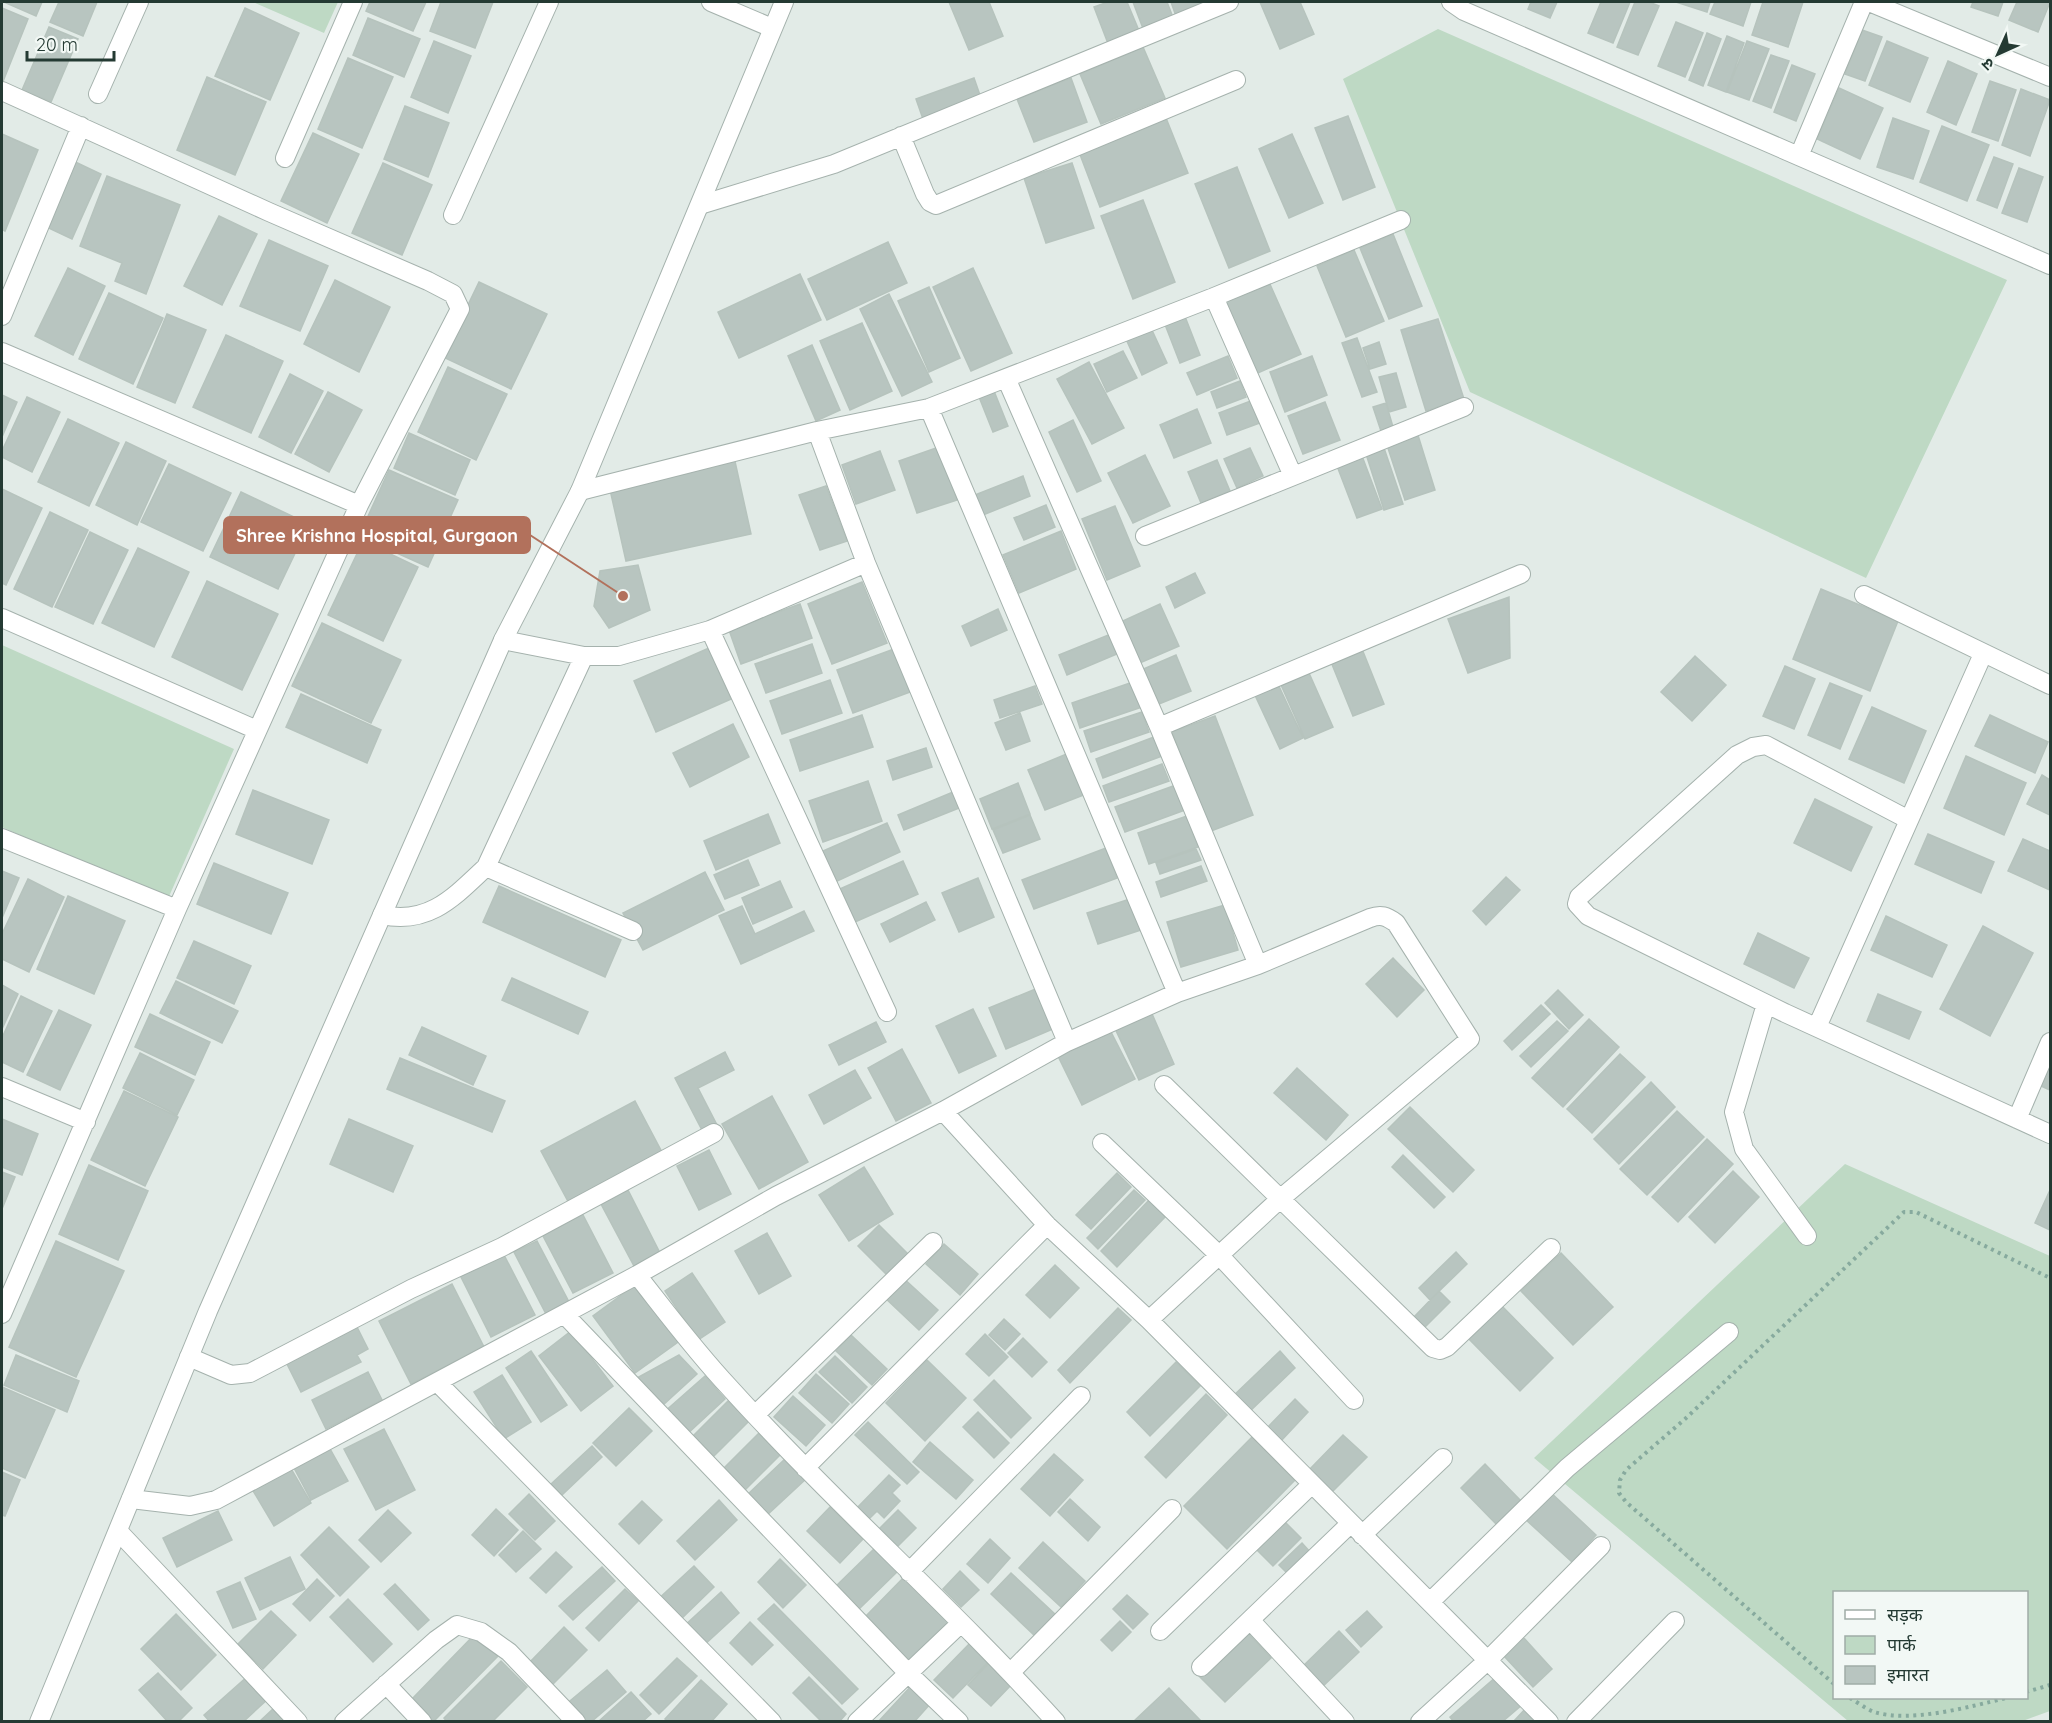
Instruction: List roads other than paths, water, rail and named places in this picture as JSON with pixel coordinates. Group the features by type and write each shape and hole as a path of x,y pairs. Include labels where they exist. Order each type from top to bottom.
{"street":[{"path":"98,94 139,2"},
{"path":"285,158 353,2"},
{"path":"453,215 549,2"},
{"path":"711,2 772,28"},
{"path":"39,1722 189,1357 503,640 580,491 784,2"},
{"path":"700,205 834,164 1229,2"},
{"path":"1451,2 1464,11 2050,265"},
{"path":"1799,156 1864,2"},
{"path":"1869,2 2050,77"},
{"path":"901,136 925,194 936,205 1236,80"},
{"path":"2,91 453,294 460,309 458,317 359,504 177,909 2,1314"},
{"path":"2,316 81,126"},
{"path":"580,491 817,431 929,408 1214,297 1401,220"},
{"path":"1214,297 1293,476"},
{"path":"2,352 359,504"},
{"path":"1006,378 1159,727 1258,965"},
{"path":"1144,536 1464,407"},
{"path":"929,408 1177,993"},
{"path":"817,431 866,563 1067,1042"},
{"path":"503,640 585,656 619,656 710,630 866,563"},
{"path":"1159,727 1521,574"},
{"path":"1864,594 2050,685"},
{"path":"2,618 257,730"},
{"path":"710,630 887,1012"},
{"path":"1817,1027 1983,654"},
{"path":"382,915 399,919 421,916 445,903 486,867 585,656"},
{"path":"1909,820 1766,745 1754,747 1737,755 1579,897 1577,904 1588,916 1766,1004 2050,1134"},
{"path":"2,838 177,909"},
{"path":"486,867 633,931"},
{"path":"131,1499 190,1506 216,1500 637,1275 776,1196 943,1111 1067,1042 1177,993 1258,965 1370,918 1380,915 1387,917 1396,923 1470,1040 1280,1199 1149,1320"},
{"path":"1766,1004 1734,1112 1744,1149 1807,1236"},
{"path":"2017,1119 2050,1042"},
{"path":"1164,1085 1433,1348 1440,1350 1551,1248"},
{"path":"2,1087 86,1122"},
{"path":"943,1111 1047,1225 1149,1320 1549,1722"},
{"path":"189,1357 231,1375 250,1373 411,1289 502,1247 714,1132"},
{"path":"1102,1143 1220,1256 1354,1400"},
{"path":"805,1468 1047,1225"},
{"path":"755,1415 933,1242"},
{"path":"637,1275 699,1353 755,1415 805,1468 1011,1672 1056,1722"},
{"path":"564,1314 908,1673 959,1722"},
{"path":"1430,1602 1567,1468 1729,1332"},
{"path":"436,1382 772,1722"},
{"path":"909,1572 1081,1396"},
{"path":"1201,1667 1357,1529 1443,1458"},
{"path":"1160,1631 1312,1484"},
{"path":"1011,1672 1172,1509"},
{"path":"119,1532 298,1722"},
{"path":"1420,1722 1487,1661 1601,1546"},
{"path":"1251,1621 1345,1722"},
{"path":"1576,1722 1675,1621"},
{"path":"857,1722 961,1623"},
{"path":"344,1722 436,1640 457,1625 481,1632 509,1653 576,1722"},
{"path":"386,1684 422,1722"}],"place":[{"name":"Shree Krishna Hospital, Gurgaon","path":"623,596"}]}
